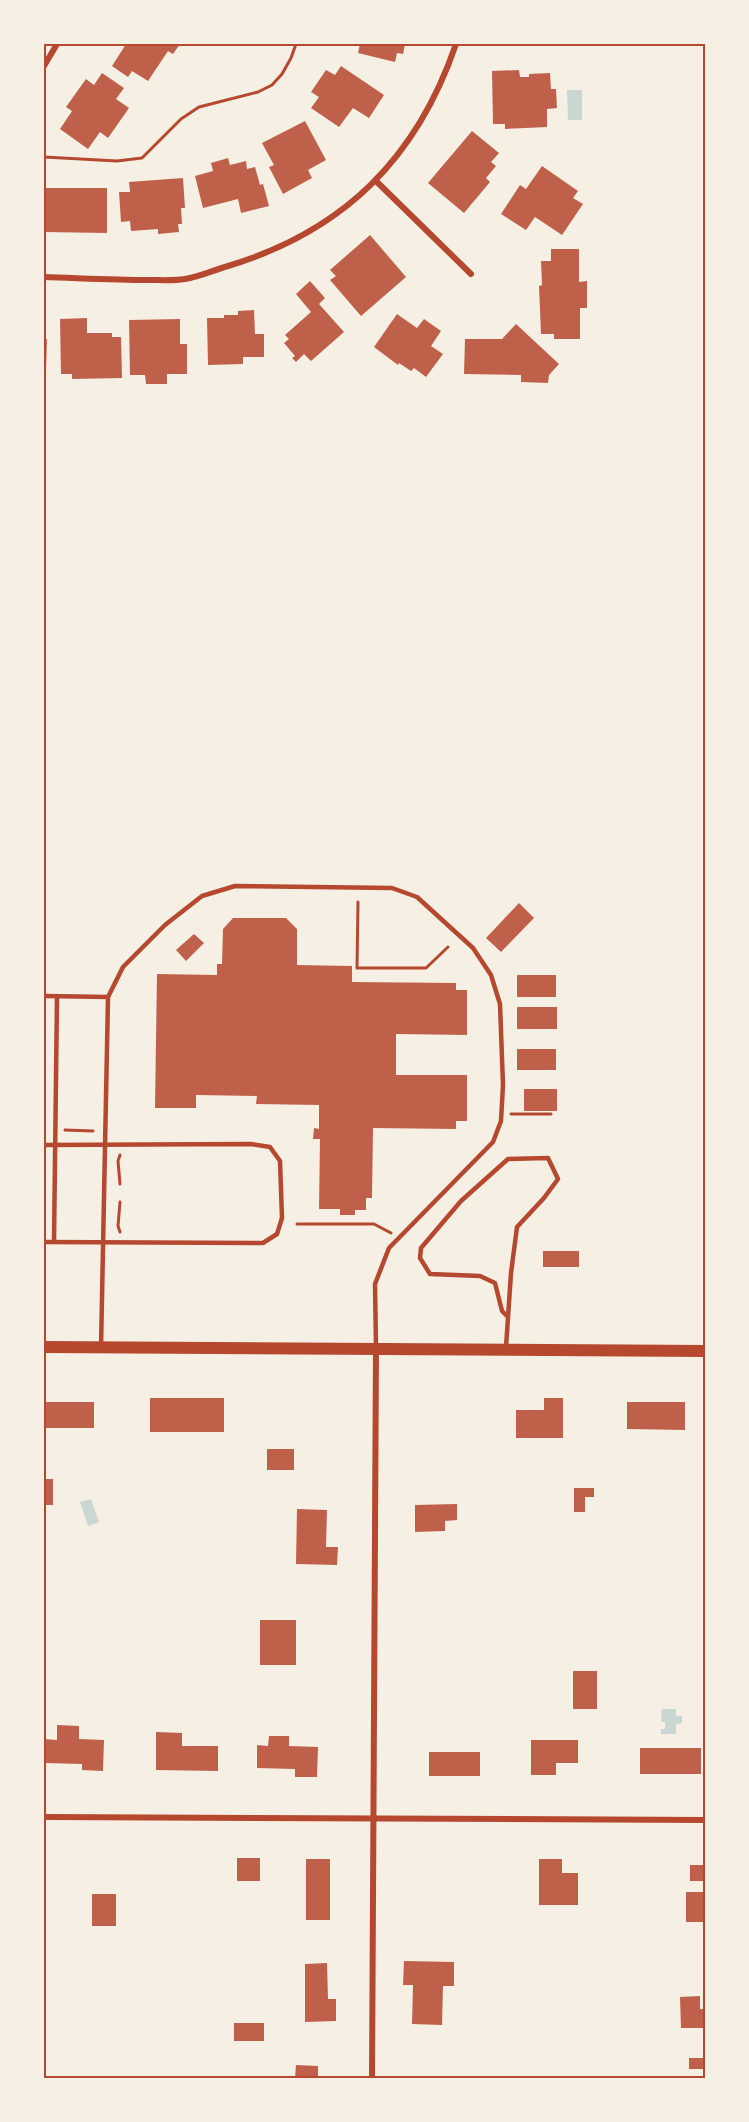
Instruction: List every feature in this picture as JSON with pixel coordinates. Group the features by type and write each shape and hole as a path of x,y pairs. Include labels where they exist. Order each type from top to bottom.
{"main road":[{"path":"44,1347 705,1351"}],"street":[{"path":"44,66 57,44"},
{"path":"44,277 112,280 184,279 254,258 309,233 361,195 376,181 417,129 436,94 456,44"},
{"path":"376,181 471,274"},
{"path":"372,2079 376,1349"},
{"path":"44,1817 705,1820"}],"lane":[{"path":"102,1348 108,997 123,966 165,925 202,897 235,886 392,888 417,897 473,948 491,975 500,1004 503,1085 501,1121 492,1142 388,1248 375,1284 376,1349"},
{"path":"44,996 108,997"},
{"path":"54,1242 57,996"},
{"path":"44,1145 251,1144 270,1147 280,1161 282,1218 277,1234 263,1243 44,1242"},
{"path":"506,1350 511,1273 517,1227 558,1179 548,1158 508,1159 461,1201 421,1248 420,1258 430,1274 480,1276 495,1283 502,1311 508,1317"}],"path":[{"path":"44,157 117,161 142,158 181,119 199,107 258,92 272,85 282,74 296,44"},
{"path":"358,902 357,968 426,968 448,947"},
{"path":"511,1114 551,1114"},
{"path":"64,1130 93,1131"},
{"path":"120,1155 118,1161 120,1184"},
{"path":"120,1202 118,1218 120,1232"},
{"path":"297,1224 374,1224 391,1233"}],"shaded area":[{"path":"567,90 582,90 582,120 568,120"},
{"path":"91,1499 99,1522 88,1526 80,1502"},
{"path":"662,1709 676,1709 676,1716 682,1716 682,1723 676,1724 676,1734 661,1734 661,1729 665,1729 665,1722 661,1722"}],"building":[{"path":"126,44 180,44 173,54 168,51 148,81 132,71 128,77 112,66"},
{"path":"360,44 405,44 403,54 397,53 395,62 358,53"},
{"path":"341,66 384,95 369,118 353,108 339,127 311,108 319,97 311,92 326,70 335,75"},
{"path":"519,70 520,77 550,73 551,89 556,89 557,108 547,109 547,127 505,129 505,124 493,124 492,71"},
{"path":"102,73 124,88 116,99 129,108 108,138 100,132 88,149 60,129 72,111 66,107 86,79 94,85"},
{"path":"305,121 326,160 308,170 312,178 283,194 269,167 274,165 262,143"},
{"path":"472,131 499,153 491,162 496,166 486,178 490,182 464,213 428,183"},
{"path":"228,158 230,165 246,161 247,169 255,167 269,206 241,213 238,199 203,208 195,176 213,171 211,163"},
{"path":"542,166 578,191 573,198 583,204 562,235 535,217 526,230 501,214 520,185 526,189"},
{"path":"183,178 185,208 181,208 182,224 178,224 179,232 158,234 158,229 131,231 130,221 121,222 119,192 130,192 129,182"},
{"path":"44,188 107,188 107,233 44,232"},
{"path":"370,235 406,277 361,316 330,280 336,276 330,270"},
{"path":"551,249 579,249 579,282 587,281 587,308 580,308 580,339 554,339 554,334 541,334 539,286 542,285 541,261 551,261"},
{"path":"310,281 325,298 319,304 344,332 311,361 304,354 296,362 292,358 295,356 284,343 289,339 285,335 311,312 296,294"},
{"path":"254,310 255,334 264,334 264,357 243,357 243,364 208,365 207,318 224,318 224,315 238,315 238,311"},
{"path":"397,314 417,328 424,319 441,331 431,346 443,354 426,377 414,368 411,371 399,363 398,365 374,347"},
{"path":"87,318 87,333 112,333 112,337 121,337 122,378 72,379 72,374 61,374 60,319"},
{"path":"180,319 180,344 187,344 187,374 167,374 167,384 146,384 145,375 130,375 129,320"},
{"path":"516,324 559,364 549,375 548,383 521,382 521,375 464,374 465,339 502,339"},
{"path":"44,339 47,339 46,370 44,370"},
{"path":"519,903 534,918 501,952 486,938"},
{"path":"233,918 286,918 297,929 297,965 352,966 352,982 456,983 456,990 467,990 467,1035 396,1034 396,1075 467,1075 467,1121 456,1121 456,1129 373,1128 372,1198 366,1198 366,1210 355,1210 355,1215 340,1215 340,1209 319,1209 320,1139 313,1139 314,1128 319,1129 319,1105 256,1104 257,1096 196,1095 196,1108 155,1108 157,974 217,975 217,964 222,964 223,929"},
{"path":"194,934 204,943 186,961 176,950"},
{"path":"517,975 556,975 556,997 517,997"},
{"path":"517,1007 557,1007 557,1029 517,1029"},
{"path":"517,1049 556,1049 556,1070 517,1070"},
{"path":"524,1089 557,1089 557,1111 524,1111"},
{"path":"543,1251 579,1251 579,1267 543,1267"},
{"path":"150,1398 224,1398 224,1432 150,1432"},
{"path":"544,1398 563,1398 563,1438 516,1438 516,1410 544,1410"},
{"path":"44,1402 94,1402 94,1428 44,1428"},
{"path":"627,1402 685,1402 685,1430 627,1429"},
{"path":"267,1449 294,1449 294,1470 267,1470"},
{"path":"44,1479 53,1479 53,1505 44,1505"},
{"path":"574,1488 594,1488 594,1497 585,1497 585,1512 574,1512"},
{"path":"457,1504 457,1520 445,1521 445,1531 415,1532 415,1505"},
{"path":"297,1509 327,1510 326,1547 338,1547 337,1565 296,1564"},
{"path":"260,1620 296,1620 296,1665 260,1665"},
{"path":"573,1671 597,1671 597,1709 573,1709"},
{"path":"57,1725 79,1726 79,1739 104,1740 103,1771 82,1770 82,1764 44,1763 44,1739 57,1740"},
{"path":"156,1732 182,1733 182,1746 218,1746 218,1771 156,1770"},
{"path":"269,1736 289,1736 289,1746 318,1747 317,1777 295,1777 295,1769 257,1768 257,1745 268,1746"},
{"path":"531,1740 578,1740 578,1763 556,1763 556,1775 531,1775"},
{"path":"640,1748 701,1748 701,1774 640,1774"},
{"path":"429,1752 480,1752 480,1776 429,1776"},
{"path":"237,1858 260,1858 260,1881 237,1881"},
{"path":"306,1859 330,1859 330,1920 306,1920"},
{"path":"539,1859 562,1859 562,1873 578,1873 578,1905 539,1905"},
{"path":"690,1865 706,1865 706,1881 690,1881"},
{"path":"686,1892 706,1892 706,1922 686,1922"},
{"path":"92,1894 116,1894 116,1926 92,1926"},
{"path":"404,1961 454,1962 454,1986 443,1986 442,2025 412,2024 413,1985 403,1985"},
{"path":"327,1963 328,1999 336,1999 336,2021 305,2022 305,1964"},
{"path":"700,1996 700,2009 706,2009 706,2028 681,2028 680,1997"},
{"path":"234,2023 264,2023 264,2041 234,2041"},
{"path":"689,2058 706,2058 706,2069 689,2069"},
{"path":"296,2065 318,2066 318,2078 295,2078"}]}
